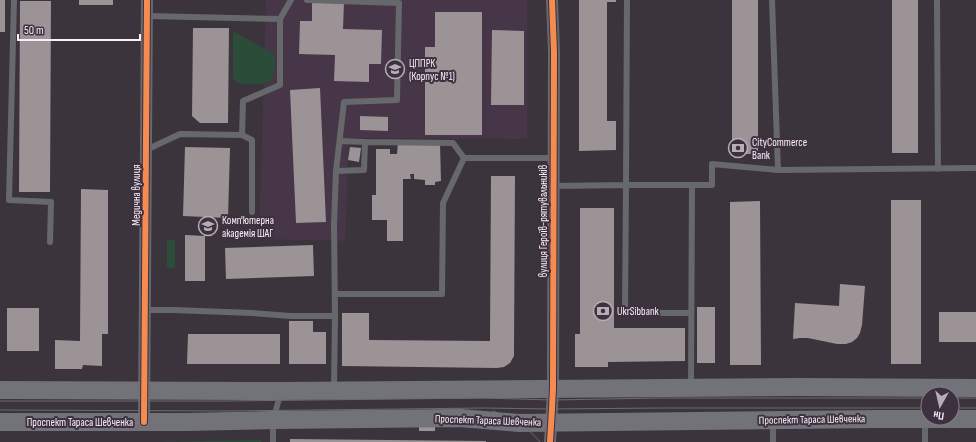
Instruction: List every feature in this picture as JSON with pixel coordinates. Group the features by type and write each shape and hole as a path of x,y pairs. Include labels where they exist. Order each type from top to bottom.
{"main road":[{"path":"0,390 281,391 552,388 976,388"},
{"name":"Проспект Тараса Шевченка","path":"0,422 188,422 460,418 519,423 920,419"},
{"name":"Проспект Тараса Шевченка","path":"960,419 976,419"}],"street":[{"name":"Медична вулиця","path":"144,422 147,0"},
{"name":"вулиця Героїв-рятувальників","path":"550,442 552,422 554,52 552,0"}],"lane":[{"path":"14,0 9,200 51,202 50,242"},
{"path":"242,135 243,101 280,85 280,19 291,0"},
{"path":"307,0 399,3 397,100 344,102 336,171 334,224 334,390"},
{"path":"627,0 625,313 691,314"},
{"path":"772,0 778,170"},
{"path":"938,0 938,168"},
{"path":"147,16 280,19"},
{"path":"146,150 180,134 242,135 252,140 252,212"},
{"path":"340,141 453,143 464,158"},
{"path":"336,171 364,170 365,142"},
{"path":"464,158 553,158"},
{"path":"335,294 442,294 443,203 464,158"},
{"path":"553,186 712,185 712,164 778,170 976,168"},
{"path":"691,388 692,185"},
{"path":"145,310 181,310 291,316 335,316"},
{"path":"272,442 273,420 281,391"},
{"path":"773,420 773,442"},
{"path":"925,426 925,442"}],"shaded area":[{"name":"ЦППРК (Корпус №1)","path":"266,0 527,0 527,139 349,138 345,241 259,239"}],"green space":[{"path":"233,31 274,54 274,70 272,80 264,84 240,84 233,79"},
{"path":"167,240 175,240 175,268 167,268"},
{"path":"261,440 261,442 151,442"}],"building":[{"path":"0,0 5,0 5,32 0,32"},
{"path":"79,0 113,0 113,5 79,5"},
{"path":"579,0 616,0 616,2 607,2 607,121 616,121 616,150 579,151"},
{"path":"732,0 758,0 758,154 732,154"},
{"path":"892,0 918,0 918,153 892,153"},
{"path":"20,1 51,1 50,192 19,192"},
{"path":"312,1 344,2 343,29 382,30 381,64 369,64 369,82 334,81 335,55 299,54 300,21 312,21"},
{"path":"435,12 482,12 482,135 425,135 425,47 435,47"},
{"path":"193,28 229,28 228,123 200,123 192,116"},
{"path":"492,30 524,31 524,105 491,105"},
{"path":"320,88 326,222 296,223 290,90"},
{"path":"360,116 388,117 388,131 360,130"},
{"path":"398,142 440,143 441,181 435,182 435,185 425,185 425,180 414,179 414,174 410,174 411,179 403,179 403,241 387,241 387,220 372,220 372,195 376,195 376,149 390,149 390,154 397,154"},
{"path":"185,147 230,148 228,218 183,216"},
{"path":"350,147 361,148 359,162 348,160"},
{"path":"491,176 515,176 514,356 510,363 504,367 497,368 342,366 342,313 369,313 369,340 490,341"},
{"path":"81,189 108,190 108,334 102,334 102,366 83,365 82,369 55,369 55,340 80,341"},
{"path":"891,200 921,200 921,364 891,364"},
{"path":"760,201 761,365 730,365 730,202"},
{"path":"580,208 614,208 614,328 685,328 685,361 608,362 608,367 575,367 575,334 580,334"},
{"path":"185,235 205,236 205,281 185,281"},
{"path":"313,245 314,276 226,279 225,248"},
{"path":"840,284 865,286 862,325 857,338 846,344 837,344 808,338 793,339 795,303 839,306"},
{"path":"697,307 715,307 715,363 697,363"},
{"path":"7,308 39,308 39,351 7,351"},
{"path":"939,312 976,312 976,342 939,342"},
{"path":"289,321 313,321 313,332 326,332 326,364 289,364"},
{"path":"188,334 280,334 280,364 187,364"},
{"path":"419,422 435,423 435,431 419,431"},
{"path":"290,439 486,441 486,442 290,442"}],"tram line":[{"path":"0,401 226,401 484,398 552,400 659,398 920,398"},
{"path":"960,398 976,398"},
{"path":"0,410 227,411 484,408 920,408"},
{"path":"960,408 976,408"},
{"path":"493,411 507,416 519,423 540,442"}],"cycle path":[{"path":"144,422 147,0"},
{"path":"550,442 553,388 554,52 552,0"}],"place":[{"name":"ЦППРК (Корпус №1)","path":"395,69"},
{"name":"CityCommerce Bank","path":"738,148"},
{"name":"Комп'ютерна академія ШАГ","path":"208,226"},
{"name":"UkrSibbank","path":"603,311"}]}
